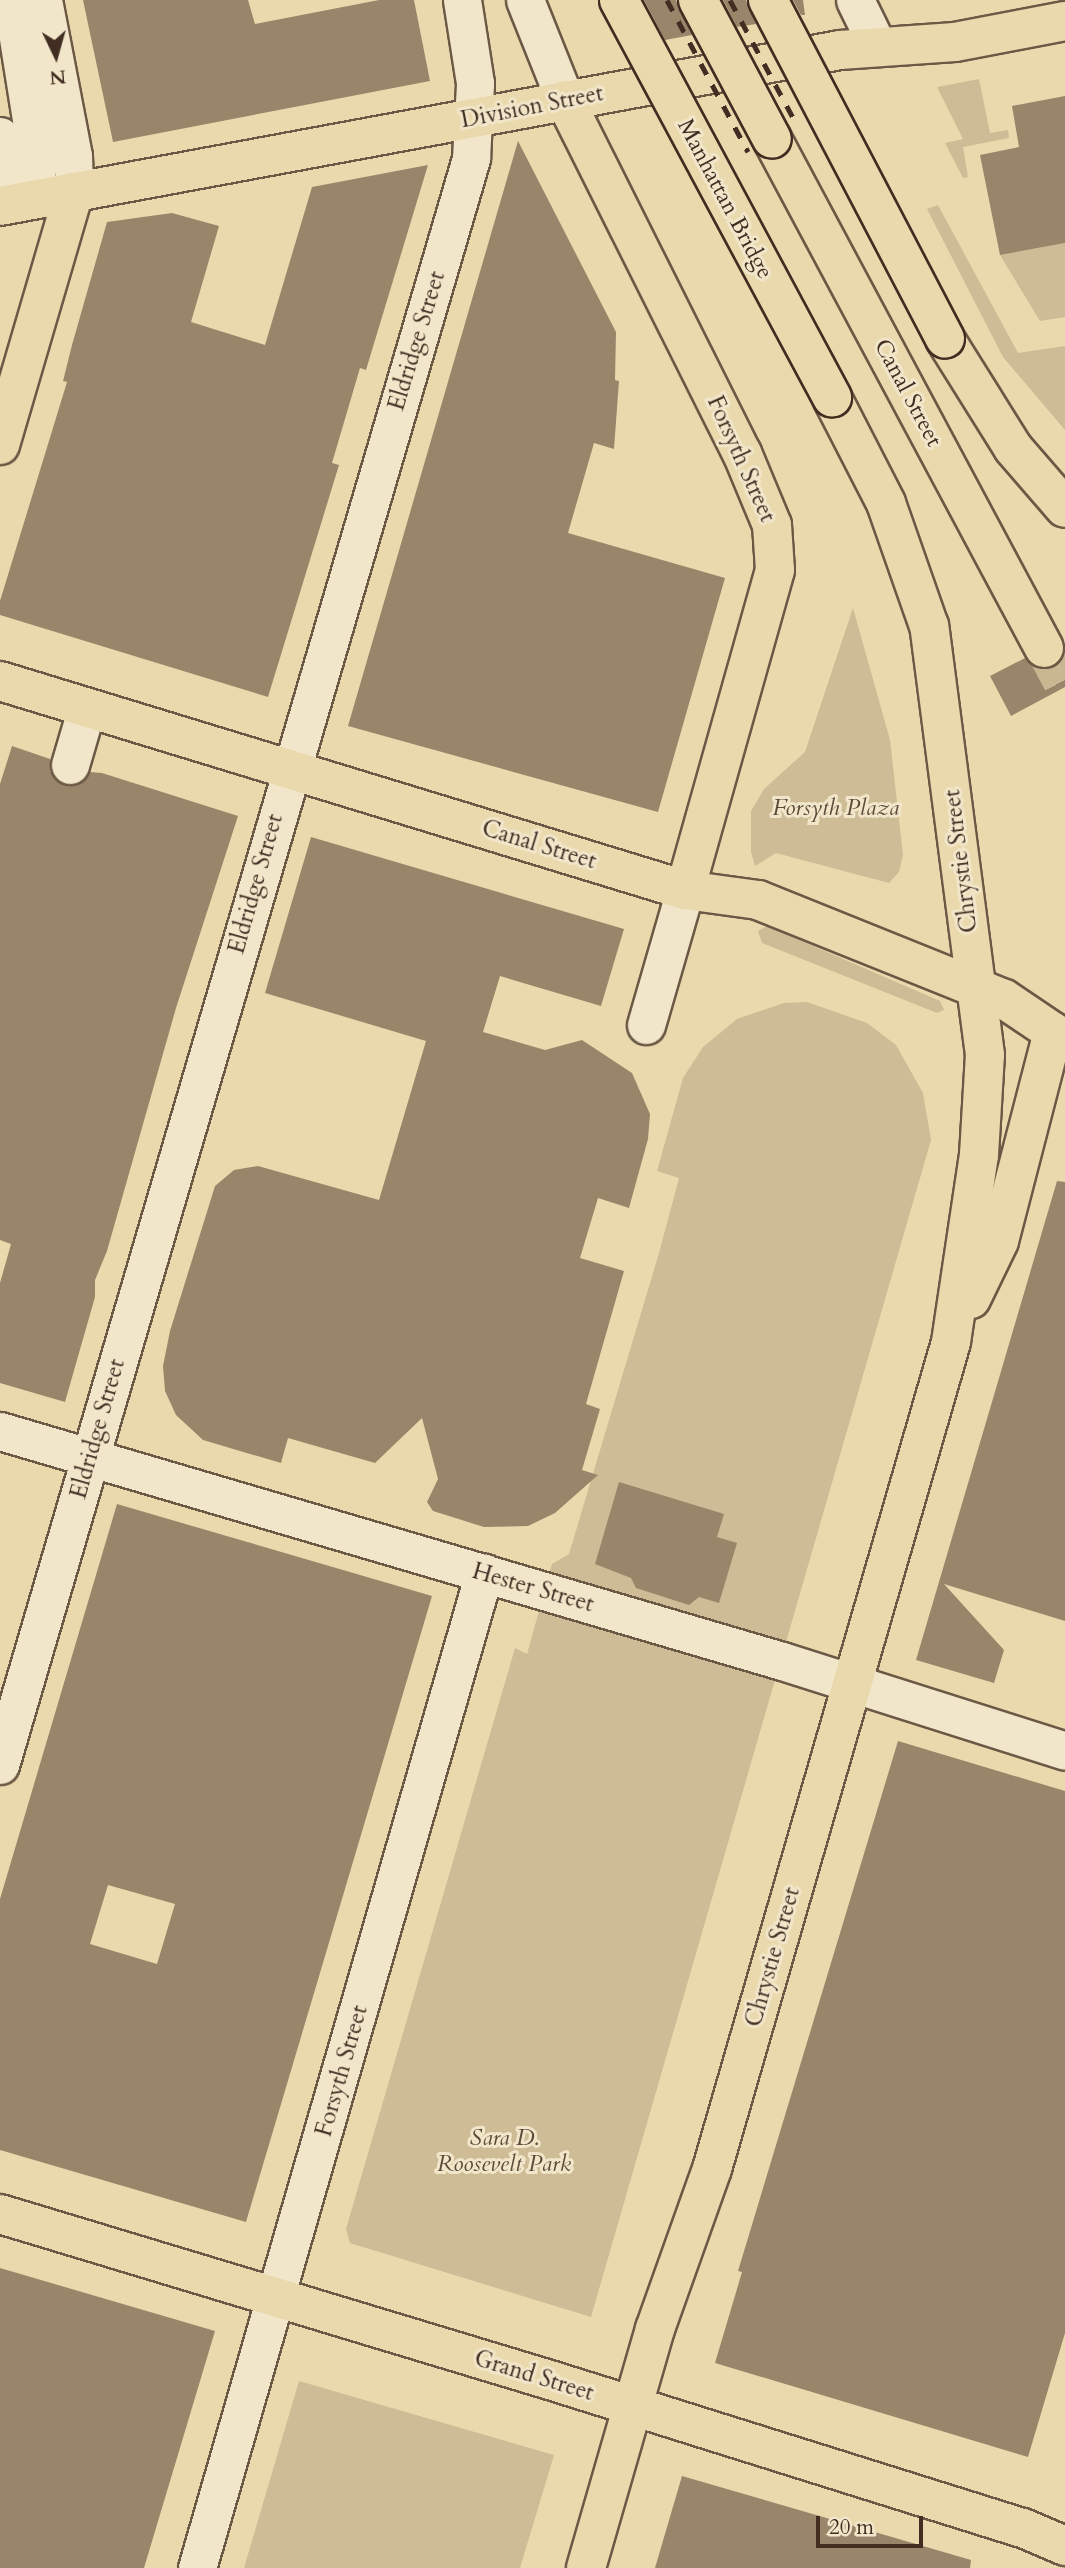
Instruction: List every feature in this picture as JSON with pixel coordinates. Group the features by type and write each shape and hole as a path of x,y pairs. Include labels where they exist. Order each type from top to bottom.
{"main road":[{"name":"Manhattan Bridge","path":"619,0 832,398"},
{"name":"Canal Street","path":"698,0 1044,648"},
{"path":"768,0 945,339 1005,438 1065,508"},
{"name":"Division Street","path":"0,205 565,100 878,47 955,42 1065,20"},
{"name":"Forsyth Street","path":"565,100 742,453 772,525 775,570 685,890"},
{"path":"0,445 74,192"},
{"path":"0,342 12,404"},
{"name":"Chrystie Street","path":"586,2568 655,2329 712,2169 951,1342 974,1199 986,1079 929,626 887,503 832,398"},
{"name":"Canal Street","path":"0,681 685,890 758,900 976,986 1059,1029"},
{"name":"Chrystie Street","path":"951,1342 999,1241 1059,1029"},
{"name":"Grand Street","path":"0,2214 1023,2528 1065,2546"}],"street":[{"path":"0,136 10,174 18,179 36,176 38,163 12,0"},
{"path":"43,0 73,156 74,192"},
{"name":"Eldridge Street","path":"0,1765 471,158 476,116 472,52 462,0"},
{"name":"Forsyth Street","path":"525,0 565,100"},
{"path":"855,0 878,47"},
{"path":"70,765 87,707"},
{"name":"Forsyth Street","path":"646,1025 685,890"},
{"name":"Hester Street","path":"0,1431 484,1573 1065,1751"},
{"name":"Forsyth Street","path":"197,2568 484,1573"}],"green space":[{"path":"979,79 990,133 1008,130 1009,138 963,147 968,177 963,178 945,143 963,139 937,87"},
{"path":"938,205 1018,353 1065,346 1065,430 1003,357 927,209"},
{"path":"1065,243 1065,317 1040,321 1000,255"},
{"name":"Forsyth Plaza","path":"853,608 890,740 903,855 899,872 889,883 776,853 755,866 751,852 751,811 764,789 805,752"},
{"path":"767,926 940,1001 944,1010 937,1013 762,943 758,931"},
{"name":"Sara D. Roosevelt Park","path":"807,1002 867,1023 896,1045 923,1093 931,1140 591,2317 350,2243 346,2229 515,1648 527,1654 552,1564 569,1554 659,1253 679,1178 657,1171 683,1078 703,1047 737,1019 784,1003"},
{"path":"299,2381 554,2455 520,2568 244,2568"}],"building":[{"path":"83,0 248,0 255,24 379,0 414,0 430,81 113,142"},
{"path":"644,0 676,0 692,35 665,40"},
{"path":"723,0 746,0 756,24 737,27"},
{"path":"793,0 803,0 805,15 801,15"},
{"path":"1065,96 1065,243 1000,255 980,155 1019,147 1012,106"},
{"path":"518,141 616,332 615,380 619,381 614,449 594,443 568,533 725,578 658,812 348,726"},
{"path":"428,165 366,370 360,368 332,463 339,465 268,697 0,615 0,601 67,382 63,381 72,345 107,222 172,213 219,226 191,322 265,345 312,187"},
{"path":"1065,652 1065,687 1011,716 990,676 1025,658 1033,667 1054,668"},
{"path":"12,746 50,759 50,771 63,785 76,785 90,772 102,773 238,816 176,1008 107,1251 95,1280 95,1297 65,1402 0,1383 0,1283 11,1244 0,1240 0,784"},
{"path":"311,837 624,929 601,1006 500,976 483,1032 545,1050 582,1040 632,1073 650,1114 648,1139 629,1208 598,1198 580,1258 624,1271 586,1404 600,1409 582,1470 598,1475 555,1513 528,1526 484,1527 433,1511 427,1502 438,1479 422,1418 375,1463 288,1438 281,1463 203,1440 176,1415 165,1391 163,1366 170,1331 215,1186 234,1170 258,1166 379,1200 426,1041 265,993"},
{"path":"1057,1181 1065,1182 1065,1621 944,1584 1004,1650 994,1683 916,1660"},
{"path":"619,1482 724,1514 717,1537 737,1543 719,1603 699,1597 689,1605 636,1588 631,1578 595,1564"},
{"path":"117,1504 432,1596 246,2222 0,2150 0,1899","holes":["108,1885 175,1904 157,1964 90,1944"]},
{"path":"898,1741 1065,1791 1065,2333 1028,2457 715,2363 742,2272 738,2271"},
{"path":"0,2268 215,2331 144,2568 0,2568"},
{"path":"682,2476 971,2560 970,2568 655,2568"}],"tunnel":[{"path":"1044,648 1065,687"}],"railway":[{"path":"637,0 724,165"},
{"path":"667,0 748,152"},
{"path":"730,0 797,125"},
{"path":"754,0 816,116"}]}
